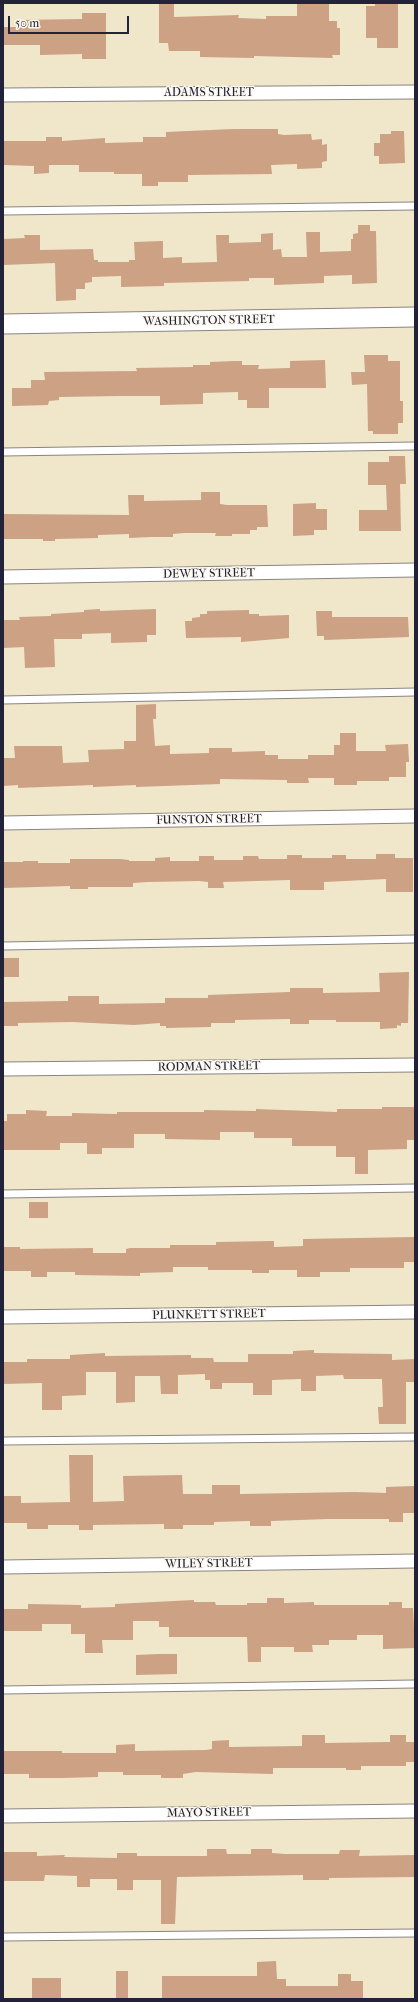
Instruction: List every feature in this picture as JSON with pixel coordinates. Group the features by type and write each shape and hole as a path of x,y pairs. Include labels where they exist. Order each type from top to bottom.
{"street":[{"name":"ADAMS STREET","path":"3,95 415,92"},
{"name":"WASHINGTON STREET","path":"3,324 415,317"},
{"name":"DEWEY STREET","path":"3,577 415,570"},
{"name":"FUNSTON STREET","path":"3,823 415,816"},
{"name":"RODMAN STREET","path":"3,1070 415,1065"},
{"name":"PLUNKETT STREET","path":"3,1318 415,1312"},
{"name":"WILEY STREET","path":"3,1567 415,1560"},
{"name":"MAYO STREET","path":"3,1816 415,1811"}],"lane":[{"path":"3,211 415,206"},
{"path":"3,452 415,446"},
{"path":"3,700 415,692"},
{"path":"3,946 415,939"},
{"path":"3,1194 415,1188"},
{"path":"3,1441 415,1436"},
{"path":"3,1690 415,1684"},
{"path":"3,1937 415,1933"}],"building":[{"path":"159,3 174,3 174,17 239,15 238,18 266,19 266,16 297,16 297,3 329,3 329,21 337,21 337,28 340,28 340,55 332,55 333,58 254,56 254,58 200,57 200,51 169,51 168,43 159,43"},
{"path":"375,3 398,3 398,48 377,48 377,38 366,38 366,6 375,6"},
{"path":"82,13 106,13 106,59 82,59 82,54 40,55 40,45 3,45 3,27 17,27 17,20 82,19"},
{"path":"233,129 278,129 278,134 284,135 311,134 312,140 322,139 322,145 327,144 327,161 322,162 322,168 297,169 297,164 271,165 272,174 188,175 188,182 158,182 158,186 142,186 142,174 79,172 79,165 49,165 49,173 34,174 34,166 3,165 3,141 46,141 46,137 62,137 62,141 105,138 105,143 143,142 143,137 166,137 166,132"},
{"path":"391,131 404,131 405,163 379,164 379,156 374,156 374,143 380,143 380,134 391,134"},
{"path":"358,225 370,225 370,231 376,231 377,283 352,284 352,275 324,276 324,283 274,285 274,278 249,278 249,281 164,283 164,286 121,287 121,276 92,277 92,282 85,283 85,289 76,289 76,300 56,301 55,263 3,265 3,239 25,238 24,235 40,235 40,250 93,249 94,260 98,260 98,262 129,262 129,260 135,260 134,242 163,241 163,258 182,257 182,263 217,262 216,235 229,235 229,243 261,242 261,234 273,233 273,250 281,249 282,257 307,257 306,232 320,232 320,252 351,251 351,239 353,239 353,234 358,233"},
{"path":"364,355 388,355 388,361 400,361 400,401 403,401 403,423 398,423 398,434 373,434 373,431 368,431 367,384 352,385 351,372 365,372"},
{"path":"325,360 326,388 269,388 269,408 247,408 247,400 238,400 238,392 203,393 203,404 160,405 160,396 119,396 59,397 59,400 49,401 48,405 12,406 12,388 31,388 31,380 45,380 44,372 137,371 136,368 193,367 193,365 210,365 210,362 235,361 242,361 242,365 259,365 258,369 290,368 290,361"},
{"path":"389,456 405,456 406,484 400,484 401,531 359,531 359,510 387,510 386,485 368,485 368,462 389,462"},
{"path":"201,492 220,492 220,504 267,505 268,527 257,527 257,530 250,530 250,534 232,534 232,536 215,536 216,533 184,533 173,534 173,537 129,538 129,534 98,535 98,538 55,539 55,541 43,541 43,539 3,539 3,514 129,515 128,495 144,495 144,501 201,500"},
{"path":"316,503 316,509 327,509 327,530 314,530 314,535 293,536 293,504"},
{"path":"100,609 100,611 156,609 156,635 147,635 147,642 111,643 111,633 82,634 82,639 54,639 55,667 25,668 24,647 3,648 3,620 20,620 19,617 51,616 51,614 84,612 84,610"},
{"path":"249,610 249,614 259,614 259,616 289,615 289,638 241,642 241,637 186,638 185,621 192,621 192,618 200,617 200,614 207,614 207,611"},
{"path":"316,611 332,611 332,617 408,617 409,637 324,640 324,636 317,636"},
{"path":"156,704 156,719 153,719 155,746 170,745 170,754 209,753 209,748 232,748 232,752 265,751 265,755 278,755 278,759 308,759 308,755 334,755 334,745 340,745 340,733 356,733 356,751 386,751 385,745 408,744 409,762 406,762 406,777 389,777 389,781 357,781 357,785 334,785 334,778 308,778 309,783 287,783 287,780 220,779 220,784 136,787 136,785 18,788 18,785 3,786 3,758 15,758 14,746 62,746 63,763 89,762 88,750 124,749 124,741 136,741 136,705"},
{"path":"376,854 395,854 395,858 413,858 413,892 386,892 386,879 324,882 324,890 290,890 290,880 223,882 224,888 208,888 208,882 199,881 133,883 133,887 88,887 88,889 70,889 70,886 3,888 3,862 38,861 38,863 70,863 70,859 155,861 155,858 170,857 170,861 199,861 199,856 214,856 214,860 243,860 243,856 258,856 259,859 287,859 287,855 302,855 302,858 332,858 332,855 346,855 346,859 376,859"},
{"path":"3,958 19,958 19,977 3,977"},
{"path":"409,972 408,1023 401,1023 401,1026 397,1025 397,1028 380,1029 380,1022 336,1022 336,1020 309,1020 309,1024 290,1024 290,1019 235,1020 235,1023 211,1023 211,1027 166,1028 166,1026 160,1026 160,1023 134,1025 72,1022 18,1023 18,1026 3,1026 3,1002 68,1001 68,996 99,996 99,1004 165,1003 165,998 208,998 208,995 290,992 290,988 323,988 323,993 380,992 379,973"},
{"path":"382,1107 415,1107 415,1140 407,1140 407,1149 368,1150 368,1174 355,1174 355,1157 336,1157 336,1146 292,1146 292,1138 254,1138 254,1132 220,1132 220,1140 165,1139 165,1134 134,1134 134,1148 102,1148 102,1154 87,1154 87,1143 60,1143 60,1150 3,1150 3,1121 7,1121 7,1114 26,1114 26,1110 47,1111 46,1116 72,1116 72,1113 117,1114 117,1112 204,1112 204,1110 256,1111 256,1109 337,1112 337,1109 382,1109"},
{"path":"29,1202 48,1202 48,1218 29,1218"},
{"path":"414,1237 414,1262 404,1262 404,1268 350,1268 350,1272 320,1272 320,1277 297,1277 297,1270 269,1270 269,1273 252,1273 252,1270 208,1270 208,1267 173,1267 173,1272 140,1273 140,1276 75,1275 75,1272 47,1272 47,1277 31,1277 31,1271 3,1271 3,1247 20,1247 20,1249 93,1248 93,1253 126,1253 126,1249 130,1248 170,1248 170,1245 216,1245 216,1242 274,1241 274,1247 303,1246 303,1239"},
{"path":"314,1350 314,1353 392,1354 392,1360 415,1359 415,1382 406,1382 406,1424 379,1424 378,1407 383,1407 382,1379 344,1379 343,1375 316,1376 316,1391 301,1391 301,1379 272,1380 272,1395 253,1395 253,1383 222,1383 222,1389 210,1389 210,1380 205,1380 205,1374 178,1375 178,1394 161,1394 160,1376 135,1376 135,1402 116,1403 116,1372 86,1372 86,1395 62,1396 62,1410 42,1410 42,1383 3,1384 3,1362 27,1362 27,1359 70,1359 70,1355 105,1353 105,1356 191,1355 191,1358 213,1358 214,1362 248,1362 248,1354 293,1354 293,1351"},
{"path":"69,1455 93,1455 93,1502 124,1501 123,1476 182,1475 183,1494 212,1494 212,1485 240,1485 240,1494 355,1492 386,1493 386,1487 414,1486 414,1513 403,1513 403,1522 389,1522 389,1519 328,1519 271,1521 271,1526 250,1526 250,1521 214,1522 214,1525 183,1525 183,1529 164,1529 164,1524 93,1525 93,1530 79,1530 79,1525 48,1525 48,1529 27,1529 27,1523 3,1523 3,1496 21,1496 21,1503 70,1502"},
{"path":"267,1598 284,1598 284,1603 314,1602 314,1605 389,1605 389,1602 402,1602 402,1608 413,1608 415,1648 383,1649 383,1635 357,1635 357,1640 329,1640 329,1645 312,1645 313,1652 294,1652 294,1647 261,1647 261,1662 248,1662 247,1637 169,1637 169,1627 159,1627 159,1621 133,1621 133,1640 102,1640 103,1653 85,1653 85,1634 71,1634 71,1624 42,1624 42,1631 3,1631 3,1609 28,1609 28,1604 81,1605 81,1608 115,1607 115,1604 194,1600 194,1602 215,1602 216,1605 247,1605 247,1603 267,1603"},
{"path":"177,1654 177,1674 136,1675 136,1655"},
{"path":"302,1735 325,1735 325,1743 390,1742 390,1735 406,1735 406,1742 415,1742 415,1762 406,1762 406,1766 361,1766 361,1770 346,1770 346,1768 273,1768 273,1774 196,1772 183,1774 183,1778 161,1778 161,1775 123,1775 123,1772 98,1772 98,1777 62,1778 29,1778 29,1774 3,1774 3,1751 116,1753 116,1745 135,1744 135,1751 206,1750 212,1749 212,1741 229,1740 229,1747 302,1746"},
{"path":"207,1849 226,1849 227,1854 251,1854 251,1849 272,1849 272,1853 285,1854 339,1854 340,1850 360,1850 359,1856 415,1855 415,1877 329,1878 329,1880 303,1880 303,1875 177,1877 175,1924 161,1924 161,1880 133,1880 133,1890 117,1890 117,1879 90,1879 90,1887 77,1887 77,1876 45,1875 44,1881 3,1881 3,1852 37,1852 37,1856 65,1855 64,1857 117,1858 117,1853 137,1853 137,1856 207,1856"},
{"path":"276,1961 277,1979 286,1979 286,1986 338,1986 338,1974 351,1974 351,1981 363,1981 363,1999 162,1999 162,1976 257,1976 257,1962"},
{"path":"116,1971 128,1971 128,1999 116,1999"},
{"path":"32,1978 61,1978 61,1999 32,1999"}]}
